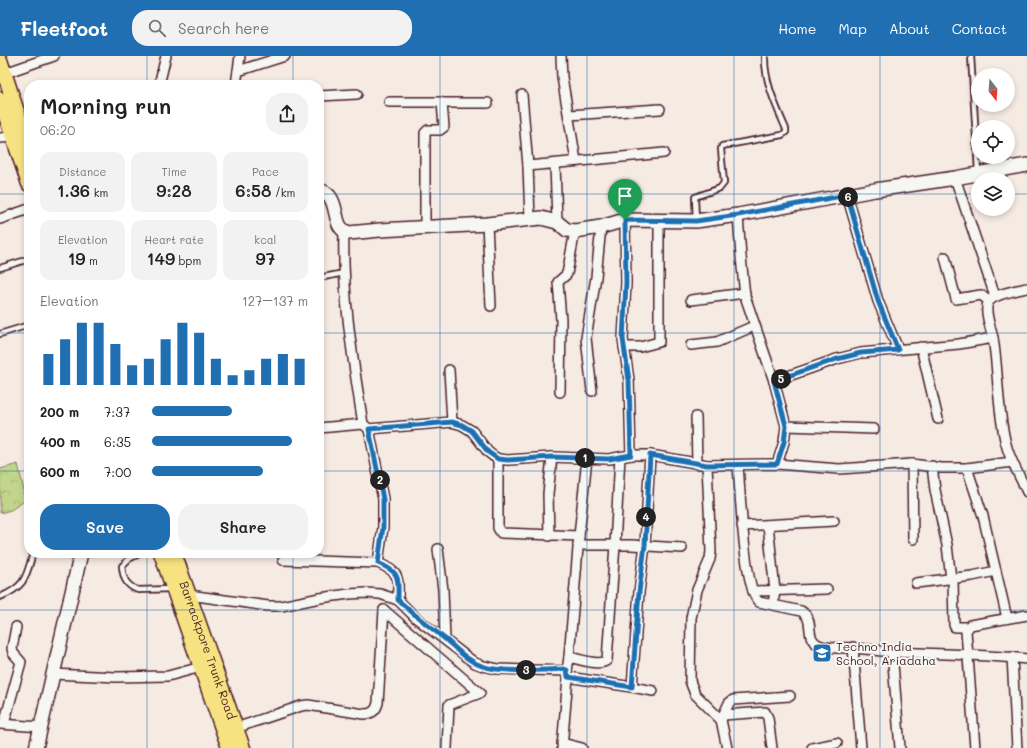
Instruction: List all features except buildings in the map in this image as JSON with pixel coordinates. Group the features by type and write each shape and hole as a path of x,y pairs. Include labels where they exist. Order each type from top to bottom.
{"main road":[{"path":"2,66 24,119"},
{"path":"0,99 7,137 24,173"},
{"name":"Barrackpore Trunk Road","path":"164,558 229,748"},
{"name":"Barrackpore Trunk Road","path":"176,558 243,748"}],"street":[{"path":"2,66 54,56"},
{"path":"160,80 166,56"},
{"path":"237,80 240,56"},
{"path":"238,71 285,56"},
{"path":"561,56 562,77 576,161"},
{"path":"324,96 357,94"},
{"path":"522,95 528,166 530,219"},
{"path":"389,102 488,103"},
{"path":"425,227 425,133 428,130 440,130 444,127 442,103"},
{"path":"569,115 660,108"},
{"path":"528,166 664,153"},
{"path":"555,164 557,222"},
{"path":"984,172 1027,165"},
{"path":"344,232 348,233 487,224 541,218 557,222 566,230 575,231 625,220 659,219 696,221 971,175"},
{"path":"955,178 992,299"},
{"path":"324,192 330,197 334,204 339,226 344,232 346,311 366,426 383,499 383,527 378,563"},
{"path":"847,195 878,301 898,350"},
{"path":"0,219 24,211"},
{"path":"738,215 745,293 754,326 774,381 786,426 784,442 777,464"},
{"path":"624,347 640,347 659,342 659,219"},
{"path":"625,220 626,283 624,303 624,347 629,380 631,455"},
{"path":"487,224 491,306"},
{"path":"592,391 586,338 596,277 601,226"},
{"path":"560,392 561,320 558,282 567,274 575,231"},
{"path":"945,257 956,298 981,295 992,299"},
{"path":"1027,288 992,299 987,304 1001,424 1012,462 1027,492"},
{"path":"691,300 745,293"},
{"path":"691,345 717,342 754,326"},
{"path":"774,381 837,359 861,353 959,344 992,338"},
{"path":"921,347 938,419"},
{"path":"449,370 452,422"},
{"path":"696,417 697,464"},
{"path":"324,428 452,422 462,425 472,431 488,452 498,459 508,460 552,457 609,459 631,455 650,455 707,465 777,464 840,469 912,464 967,468 1012,462"},
{"path":"786,426 874,429"},
{"path":"632,687 639,592 645,545 650,455"},
{"path":"550,536 548,494 552,457"},
{"path":"569,656 599,663 607,660 620,457"},
{"path":"582,748 562,746 578,545 587,458"},
{"path":"498,459 499,531 505,534 579,536"},
{"path":"912,464 913,539"},
{"path":"707,465 711,551 708,564 697,590 691,618 690,681 695,694 722,717 765,712 768,718 772,748"},
{"path":"738,465 742,526 748,567 757,600 805,613 809,620 811,638 818,645 824,647 853,647 892,652 1012,657 1027,659"},
{"path":"932,466 935,490 947,545 952,579 955,627 967,627 970,625 1007,618 1027,616"},
{"path":"967,468 983,516 1007,618"},
{"path":"742,526 834,521"},
{"path":"768,525 775,591 773,604"},
{"path":"578,545 645,545 682,548"},
{"path":"438,549 443,590 445,639"},
{"path":"36,748 80,558"},
{"path":"283,560 378,563 392,569 396,574 398,581 398,600"},
{"path":"916,583 952,579 996,571"},
{"path":"754,591 827,589"},
{"path":"189,595 268,606 281,606 320,598 366,593 380,594 398,600 416,618 445,639 464,656 482,666 498,668 564,669 567,674 653,691"},
{"path":"236,728 308,705 364,714 369,714 375,711 378,703 384,610 480,693 448,705 447,748"},
{"path":"16,627 12,648 13,652 21,662 2,724 41,727"},
{"path":"967,627 975,748"},
{"path":"853,647 861,748"},
{"path":"892,652 900,748"},
{"path":"1012,657 1017,748"},
{"path":"53,674 116,677 168,676 201,667"},
{"path":"727,748 722,717 729,703 733,700 790,696"},
{"path":"812,748 836,743"}],"lane":[{"path":"696,221 695,197 720,188 724,183 720,149 722,146 782,135 786,132 774,101 764,68 765,56"},
{"path":"971,56 978,172"},
{"path":"0,268 24,260"},
{"path":"324,277 344,273"},
{"path":"0,334 24,327"},
{"path":"0,597 17,588 24,580 31,558"},
{"path":"131,558 122,566 126,583 132,588 138,590 174,589"}],"green space":[{"path":"18,464 24,491 24,501 11,510 0,513 0,469"}],"place":[{"name":"Techno India School, Ariadaha","path":"822,653"}],"route":[{"path":"847,195 878,301 898,350 861,353 837,359 774,381 786,426 784,442 777,464 727,466 707,465 650,455 645,545 639,592 632,687 568,677 567,670 564,669 530,670 482,666 464,656 445,639 416,618 398,600 398,581 396,574 392,569 378,563 383,527 383,499 369,429 373,430 410,425 452,422 467,427 472,431 488,452 493,456 498,459 508,460 552,457 609,459 631,455 629,380 623,339 626,283 625,220 659,219 696,221 738,215 847,195"}]}
